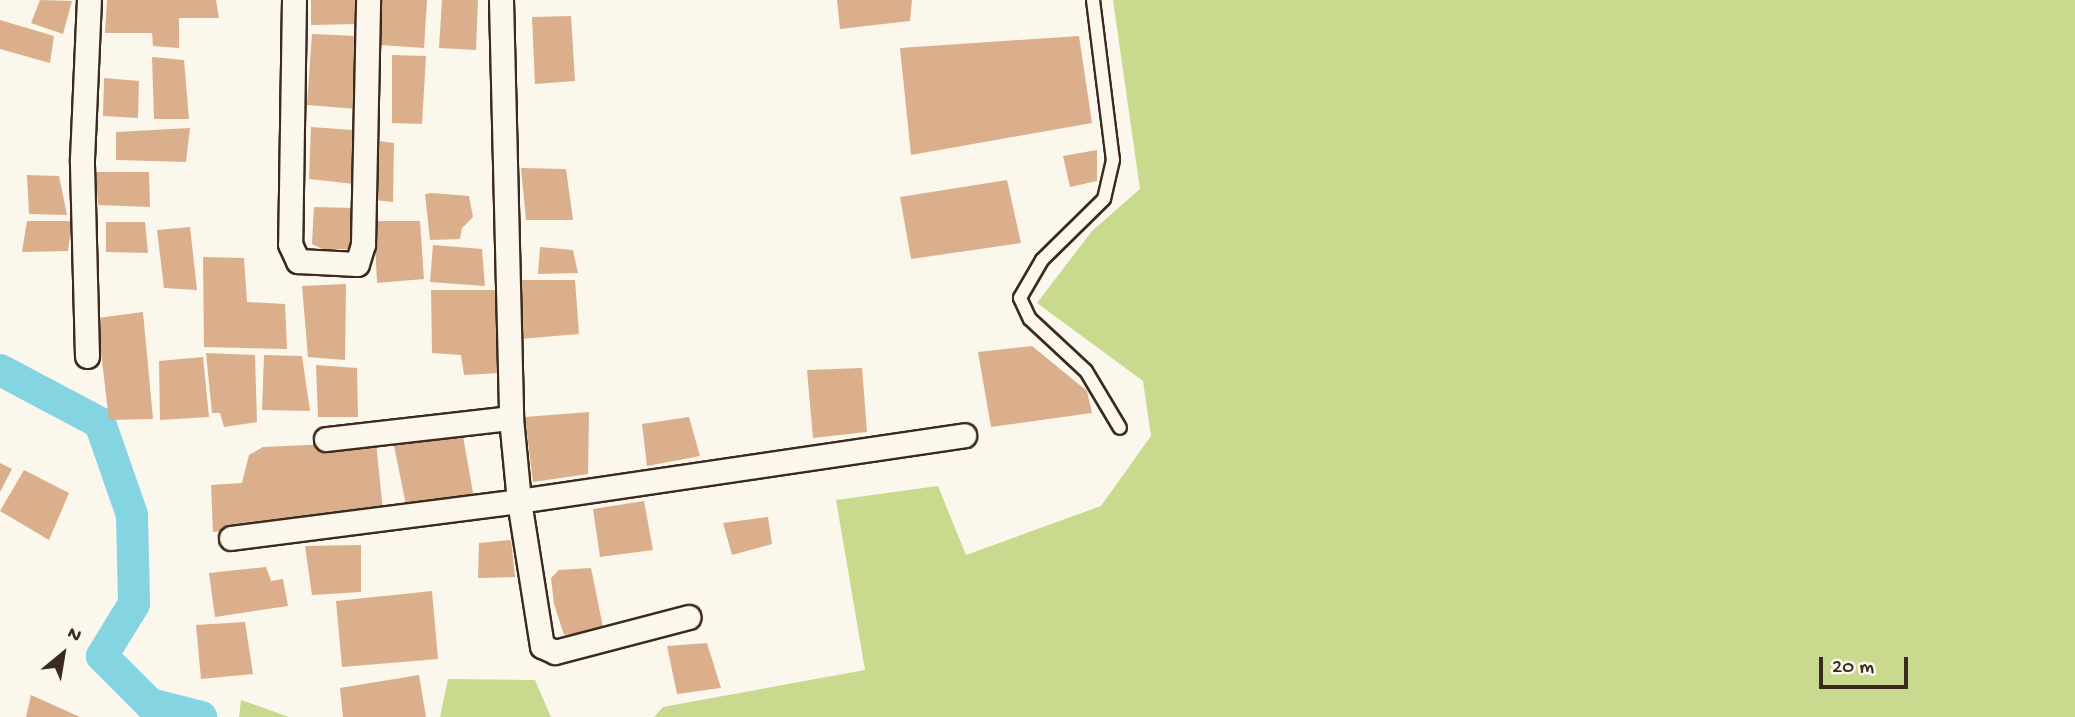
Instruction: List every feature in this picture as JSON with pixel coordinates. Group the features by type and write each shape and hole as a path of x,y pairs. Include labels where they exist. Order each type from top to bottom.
{"street":[{"path":"87,356 82,159 89,0"},
{"path":"294,0 290,244 298,261 356,264 363,244 368,0"},
{"path":"501,0 511,418 519,501 542,646 555,652 688,617"},
{"path":"326,439 511,418"},
{"path":"231,538 519,501 964,435"}],"lane":[{"path":"1093,0 1113,160 1104,199 1042,260 1020,298 1030,319 1086,371 1120,428"}],"green space":[{"path":"1113,0 2075,0 2075,717 654,717 663,707 865,670 836,500 938,486 966,555 1101,506 1151,436 1143,381 1037,303 1092,231 1140,189"},
{"path":"448,679 535,680 551,717 440,717"},
{"path":"241,700 289,717 239,717"}],"building":[{"path":"40,0 72,1 63,34 31,23"},
{"path":"107,0 216,0 219,18 179,18 179,48 153,46 152,33 105,33"},
{"path":"311,0 357,0 357,24 311,25"},
{"path":"381,0 427,0 424,48 380,45"},
{"path":"442,0 478,0 476,50 439,48"},
{"path":"837,0 912,0 910,21 840,29"},
{"path":"571,16 575,81 535,84 532,17"},
{"path":"0,20 54,36 50,63 0,49"},
{"path":"312,34 359,36 357,109 307,105"},
{"path":"1079,36 1092,123 911,155 900,48"},
{"path":"392,55 426,56 422,124 392,123"},
{"path":"152,57 184,60 189,119 154,119"},
{"path":"104,78 139,81 138,118 103,116"},
{"path":"311,127 352,130 354,184 309,179"},
{"path":"190,128 186,162 116,160 116,132"},
{"path":"379,141 394,143 393,202 374,200"},
{"path":"1097,150 1097,181 1070,187 1063,156"},
{"path":"521,168 566,169 573,220 526,220"},
{"path":"96,172 149,172 150,207 98,205"},
{"path":"27,175 59,176 67,215 29,214"},
{"path":"1007,180 1021,243 911,259 900,197"},
{"path":"425,194 469,196 473,217 462,228 460,239 430,240"},
{"path":"314,207 353,208 353,249 322,249 312,244"},
{"path":"27,221 72,221 68,251 22,252"},
{"path":"374,221 420,221 424,279 377,283"},
{"path":"106,222 145,222 148,253 106,252"},
{"path":"190,227 197,290 164,288 157,230"},
{"path":"433,245 482,249 485,286 430,282"},
{"path":"540,247 573,250 578,273 538,274"},
{"path":"203,257 244,258 247,302 285,304 287,349 204,347"},
{"path":"575,280 579,334 520,339 514,281"},
{"path":"346,284 345,360 308,357 302,286"},
{"path":"431,290 499,290 500,373 464,375 461,355 432,353"},
{"path":"143,312 153,419 109,420 97,318"},
{"path":"1032,346 1087,391 1092,413 991,427 978,352"},
{"path":"206,353 255,355 257,422 224,427 220,413 212,413"},
{"path":"264,355 302,356 310,411 262,410"},
{"path":"203,357 209,417 160,420 159,361"},
{"path":"316,365 357,368 358,417 318,417"},
{"path":"862,368 867,432 813,438 807,370"},
{"path":"589,412 588,474 533,482 525,417"},
{"path":"689,417 700,456 647,466 642,424"},
{"path":"462,431 474,498 407,510 393,441"},
{"path":"376,442 383,511 213,532 211,485 242,483 249,455 263,447"},
{"path":"0,463 12,469 0,492"},
{"path":"24,470 69,493 49,540 0,511"},
{"path":"644,501 653,550 600,557 593,509"},
{"path":"768,517 772,544 732,555 723,523"},
{"path":"511,540 515,577 478,578 479,543"},
{"path":"361,545 361,592 312,595 305,546"},
{"path":"266,567 271,581 283,579 288,606 215,617 209,573"},
{"path":"591,568 604,632 564,635 554,604 551,578 559,570"},
{"path":"432,591 438,659 342,667 336,601"},
{"path":"245,622 253,674 201,679 196,625"},
{"path":"707,643 721,688 677,694 667,646"},
{"path":"419,675 426,717 343,717 340,688"},
{"path":"31,695 80,717 26,717"}],"waterway":[{"path":"0,370 100,423 132,515 134,604 102,656 150,704 201,717"}]}
